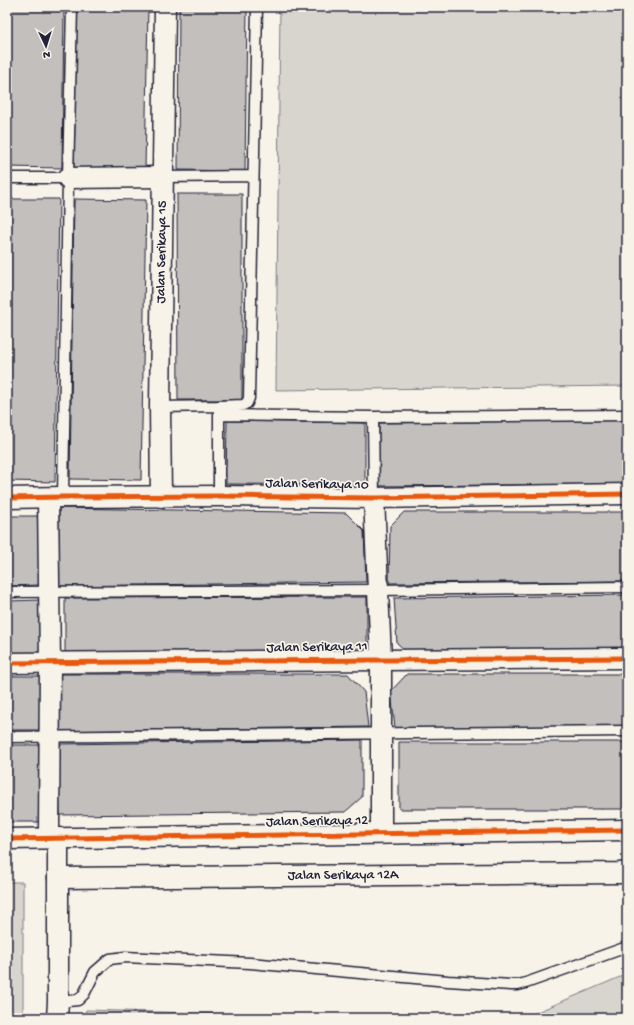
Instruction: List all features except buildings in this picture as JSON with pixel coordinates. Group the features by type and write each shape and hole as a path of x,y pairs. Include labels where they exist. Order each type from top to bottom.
{"street":[{"name":"Jalan Serikaya 15","path":"161,497 160,407 165,7"},
{"path":"68,178 163,178"},
{"name":"Jalan Serikaya 10","path":"7,498 219,496 374,498 627,494"},
{"path":"56,497 49,591 49,736 54,838 58,878 57,1010"},
{"path":"374,498 381,659 381,833"},
{"name":"Jalan Serikaya 11","path":"7,663 627,658"},
{"name":"Jalan Serikaya 12","path":"7,839 627,830"},
{"name":"Jalan Serikaya 12A","path":"58,878 627,872"}],"lane":[{"path":"56,497 68,178 72,7"},
{"path":"219,411 244,405 247,403 249,398 257,7"},
{"path":"163,178 253,176"},
{"path":"7,178 68,178"},
{"path":"160,407 219,411 373,416 627,415"},
{"path":"219,411 219,496"},
{"path":"373,416 374,498"},
{"path":"7,592 627,587"},
{"path":"7,737 627,731"},
{"path":"57,1010 78,1000 84,994 94,972 110,959 125,957 257,964 448,981 518,985 627,947"}],"shaded area":[{"path":"280,7 627,7 627,386 276,390"},
{"path":"7,882 23,882 23,1018 7,1018"},
{"path":"627,974 627,1018 523,1018"},
{"path":"86,1010 365,1018 84,1018"}],"cycle path":[{"path":"7,498 219,496 374,498 627,494"},
{"path":"7,663 627,658"},
{"path":"7,839 627,830"}]}
